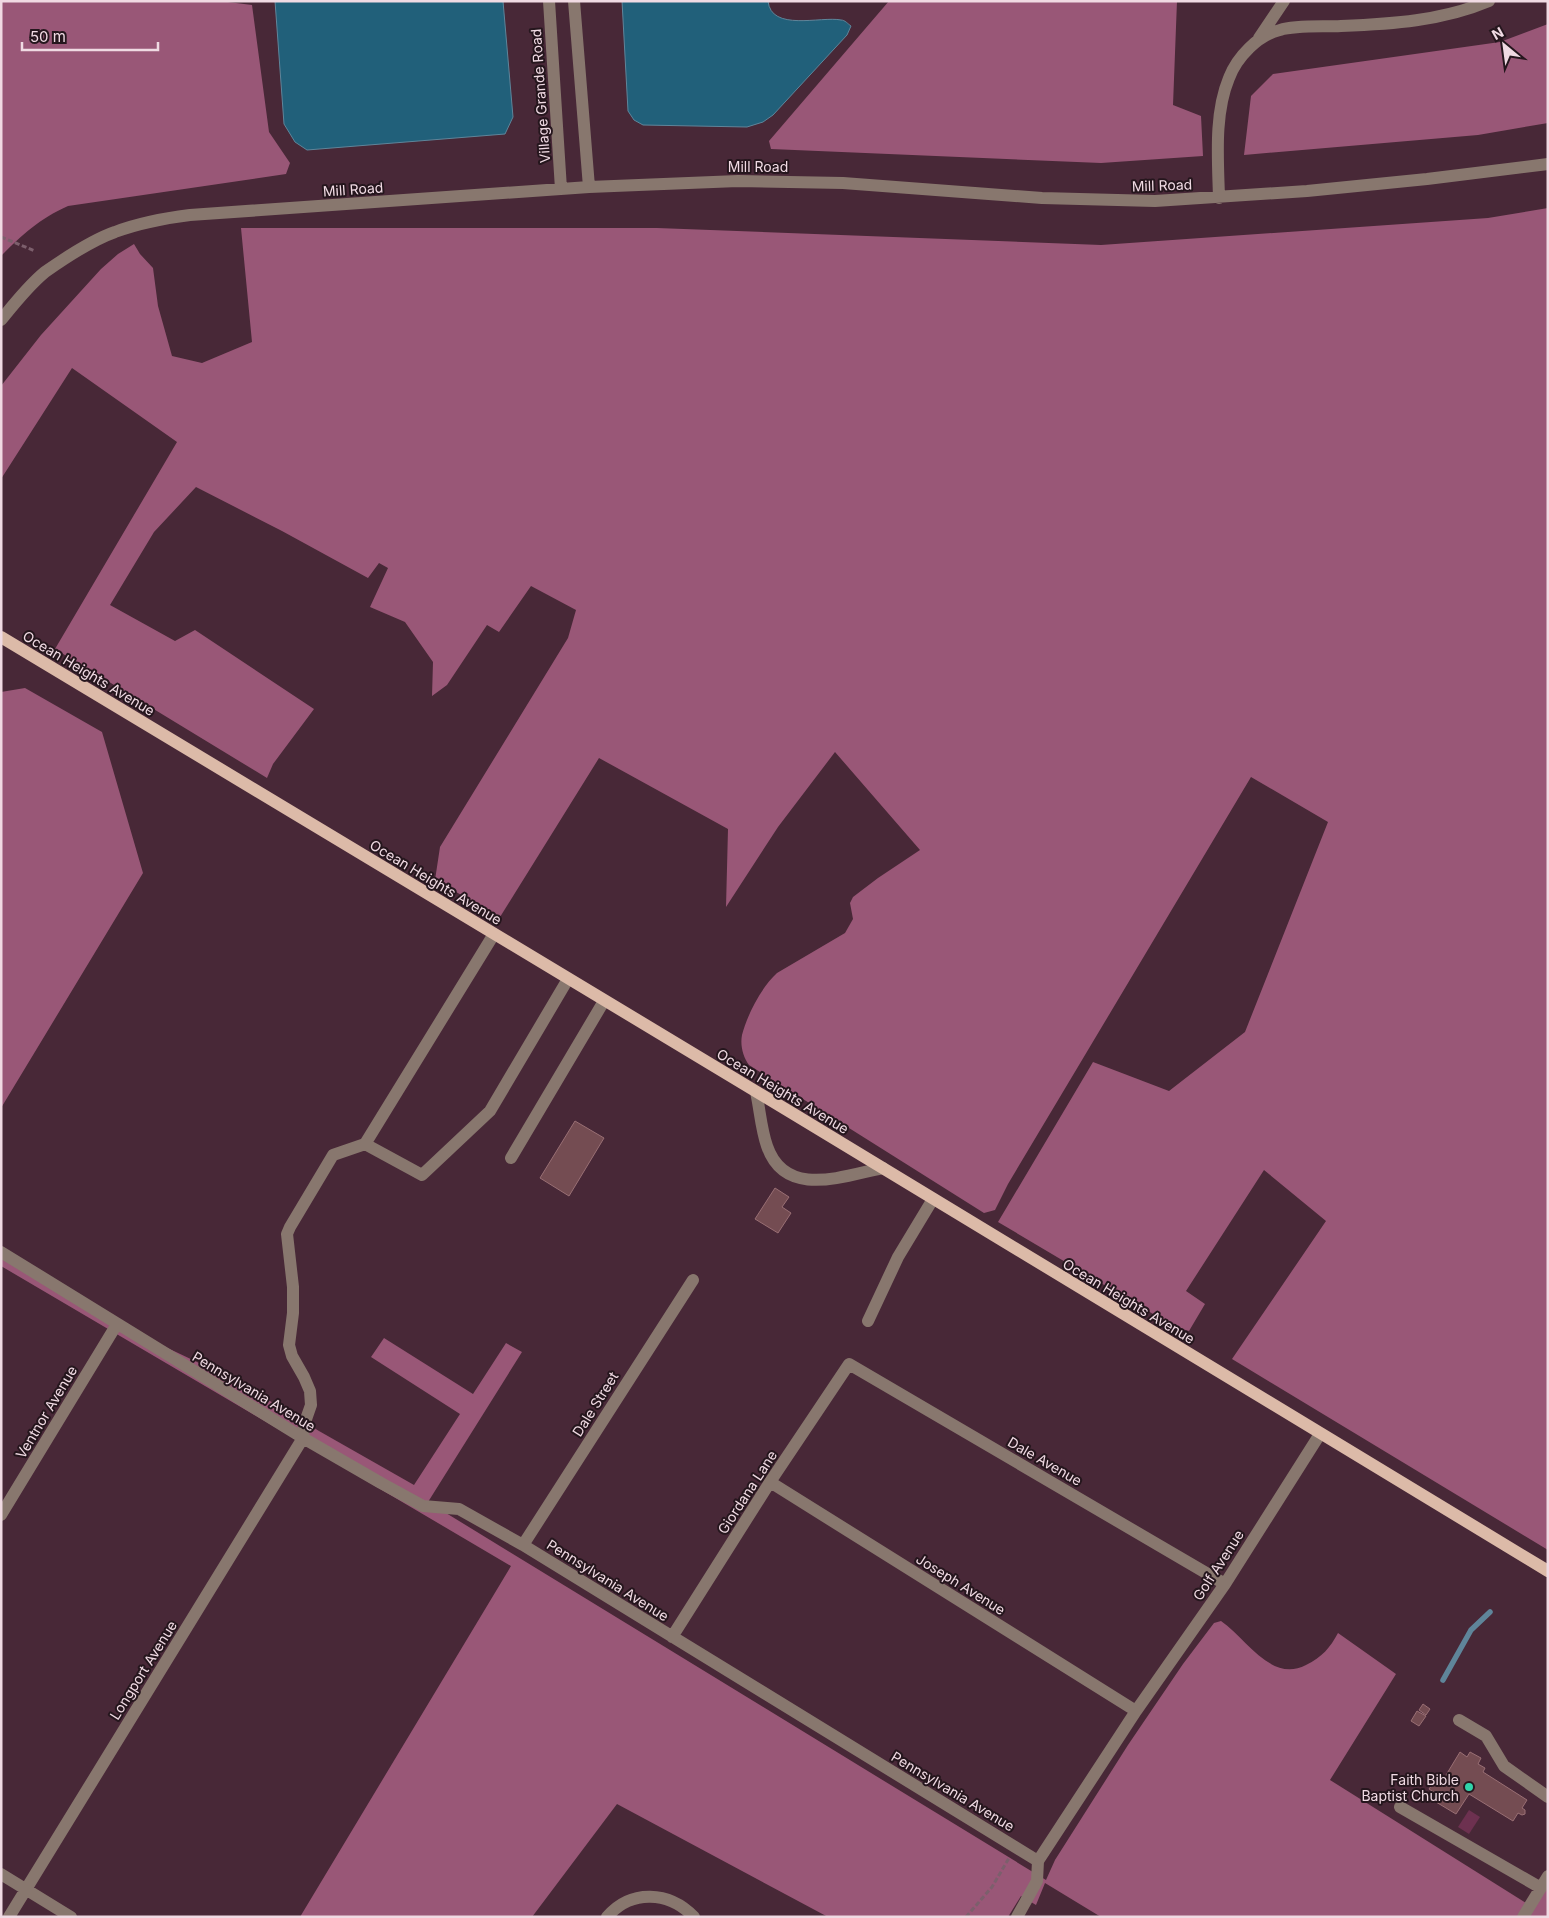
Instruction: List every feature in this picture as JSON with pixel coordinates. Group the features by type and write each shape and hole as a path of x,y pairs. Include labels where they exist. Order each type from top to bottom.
{"main road":[{"name":"Ocean Heights Avenue","path":"1,637 1548,1572"}],"street":[{"name":"Village Grande Road","path":"549,1 561,189"},
{"path":"574,1 589,187"},
{"path":"1219,198 1217,138 1226,85 1237,64 1256,42 1284,1"},
{"path":"1256,42 1280,30 1421,20 1459,13 1489,1"},
{"name":"Mill Road","path":"1,320 18,299 44,273 76,252 115,232 170,218 589,187 773,181 843,182 1087,200 1154,201 1219,198 1383,184 1548,164"},
{"path":"303,1438 304,1425 311,1405 310,1391 292,1356 290,1345 293,1287 287,1234 333,1155 364,1144 494,934"},
{"path":"364,1144 422,1175 490,1112 568,979"},
{"path":"511,1158 604,1001"},
{"path":"756,1092 767,1146 778,1165 786,1172 796,1178 810,1180 882,1168"},
{"path":"868,1321 898,1257 933,1199"},
{"name":"Pennsylvania Avenue","path":"1,1252 303,1438 423,1506 459,1509 523,1545 1038,1861"},
{"name":"Dale Street","path":"523,1545 693,1280"},
{"name":"Ventnor Avenue","path":"1,1515 117,1324"},
{"name":"Giordana Lane","path":"672,1637 770,1482 849,1364"},
{"name":"Dale Avenue","path":"849,1364 1225,1584"},
{"name":"Golf Avenue","path":"1136,1711 1225,1584 1320,1434"},
{"name":"Longport Avenue","path":"9,1917 303,1438"},
{"name":"Joseph Avenue","path":"770,1482 1136,1711"},
{"path":"1017,1917 1037,1881 1038,1861 1136,1711"},
{"path":"1459,1720 1486,1736 1504,1766 1548,1797"},
{"path":"1400,1807 1540,1888"},
{"path":"1,1874 71,1917"},
{"path":"1523,1917 1548,1876"},
{"path":"606,1917 612,1910 629,1900 648,1896 668,1899 685,1908 694,1917"}],"path":[{"path":"1,237 35,251"},
{"path":"966,1917 992,1888 1016,1847"}],"shaded area":[{"path":"1,1 220,1 252,5 269,132 290,163 286,174 68,206 48,216 1,256"},
{"path":"889,1 1177,1 1173,105 1201,116 1203,156 1101,163 771,149 769,141"},
{"path":"1548,24 1548,123 1478,135 1244,155 1251,96 1273,74 1500,42"},
{"path":"1548,208 1548,1550 1232,1359 1326,1221 1264,1170 1186,1291 1205,1304 1189,1331 1175,1327 998,1222 1093,1062 1169,1091 1245,1032 1328,822 1251,777 1008,1184 995,1210 984,1213 749,1065 744,1055 742,1035 751,1010 771,979 777,973 845,933 853,919 850,903 853,897 920,850 835,752 778,827 726,907 728,829 599,758 500,917 435,880 440,847 568,638 576,610 531,586 499,632 487,625 447,685 432,696 433,662 405,622 370,607 388,568 379,563 368,578 196,487 154,532 110,605 175,641 195,630 314,709 273,764 267,778 55,649 177,442 72,368 1,479 1,386 41,335 101,269 118,254 134,244 140,254 153,268 158,306 172,356 202,363 252,342 241,228 657,228 1101,245 1488,218"},
{"path":"25,688 102,732 143,873 1,1108 1,692"},
{"path":"1,1249 117,1324 237,1381 319,1431 414,1485 460,1414 371,1357 384,1338 473,1394 506,1343 522,1352 428,1502 1046,1880 1055,1860 1128,1745 1183,1664 1214,1623 1221,1621 1250,1648 1271,1664 1293,1669 1317,1659 1325,1652 1338,1633 1396,1674 1330,1780 1529,1905 1548,1878 1548,1917 1101,1917 1045,1883 1036,1905 1021,1896 1008,1917 828,1917 617,1804 532,1917 300,1917 511,1566 1,1266"},
{"path":"1469,1810 1480,1817 1469,1834 1458,1827"}],"water":[{"path":"275,1 503,1 513,117 505,134 307,150 295,142 284,124"},
{"path":"622,1 768,1 771,11 787,20 832,19 845,21 851,26 847,35 773,115 763,122 747,127 643,125 634,120 628,111"}],"building":[{"path":"575,1121 604,1138 569,1196 540,1178"},
{"path":"775,1188 789,1197 782,1207 791,1213 778,1233 755,1219"},
{"path":"1423,1704 1430,1709 1426,1715 1419,1710"},
{"path":"1417,1711 1426,1716 1419,1726 1411,1721"},
{"name":"Faith Bible Baptist Church","path":"1460,1752 1467,1757 1470,1752 1481,1758 1478,1764 1485,1768 1483,1772 1527,1800 1522,1808 1525,1810 1525,1814 1518,1813 1513,1821 1469,1794 1456,1814 1431,1799 1435,1793 1429,1789 1434,1782 1440,1785"}],"waterway":[{"path":"1443,1680 1471,1630 1490,1612"}],"place":[{"name":"Faith Bible Baptist Church","path":"1469,1787"}]}
